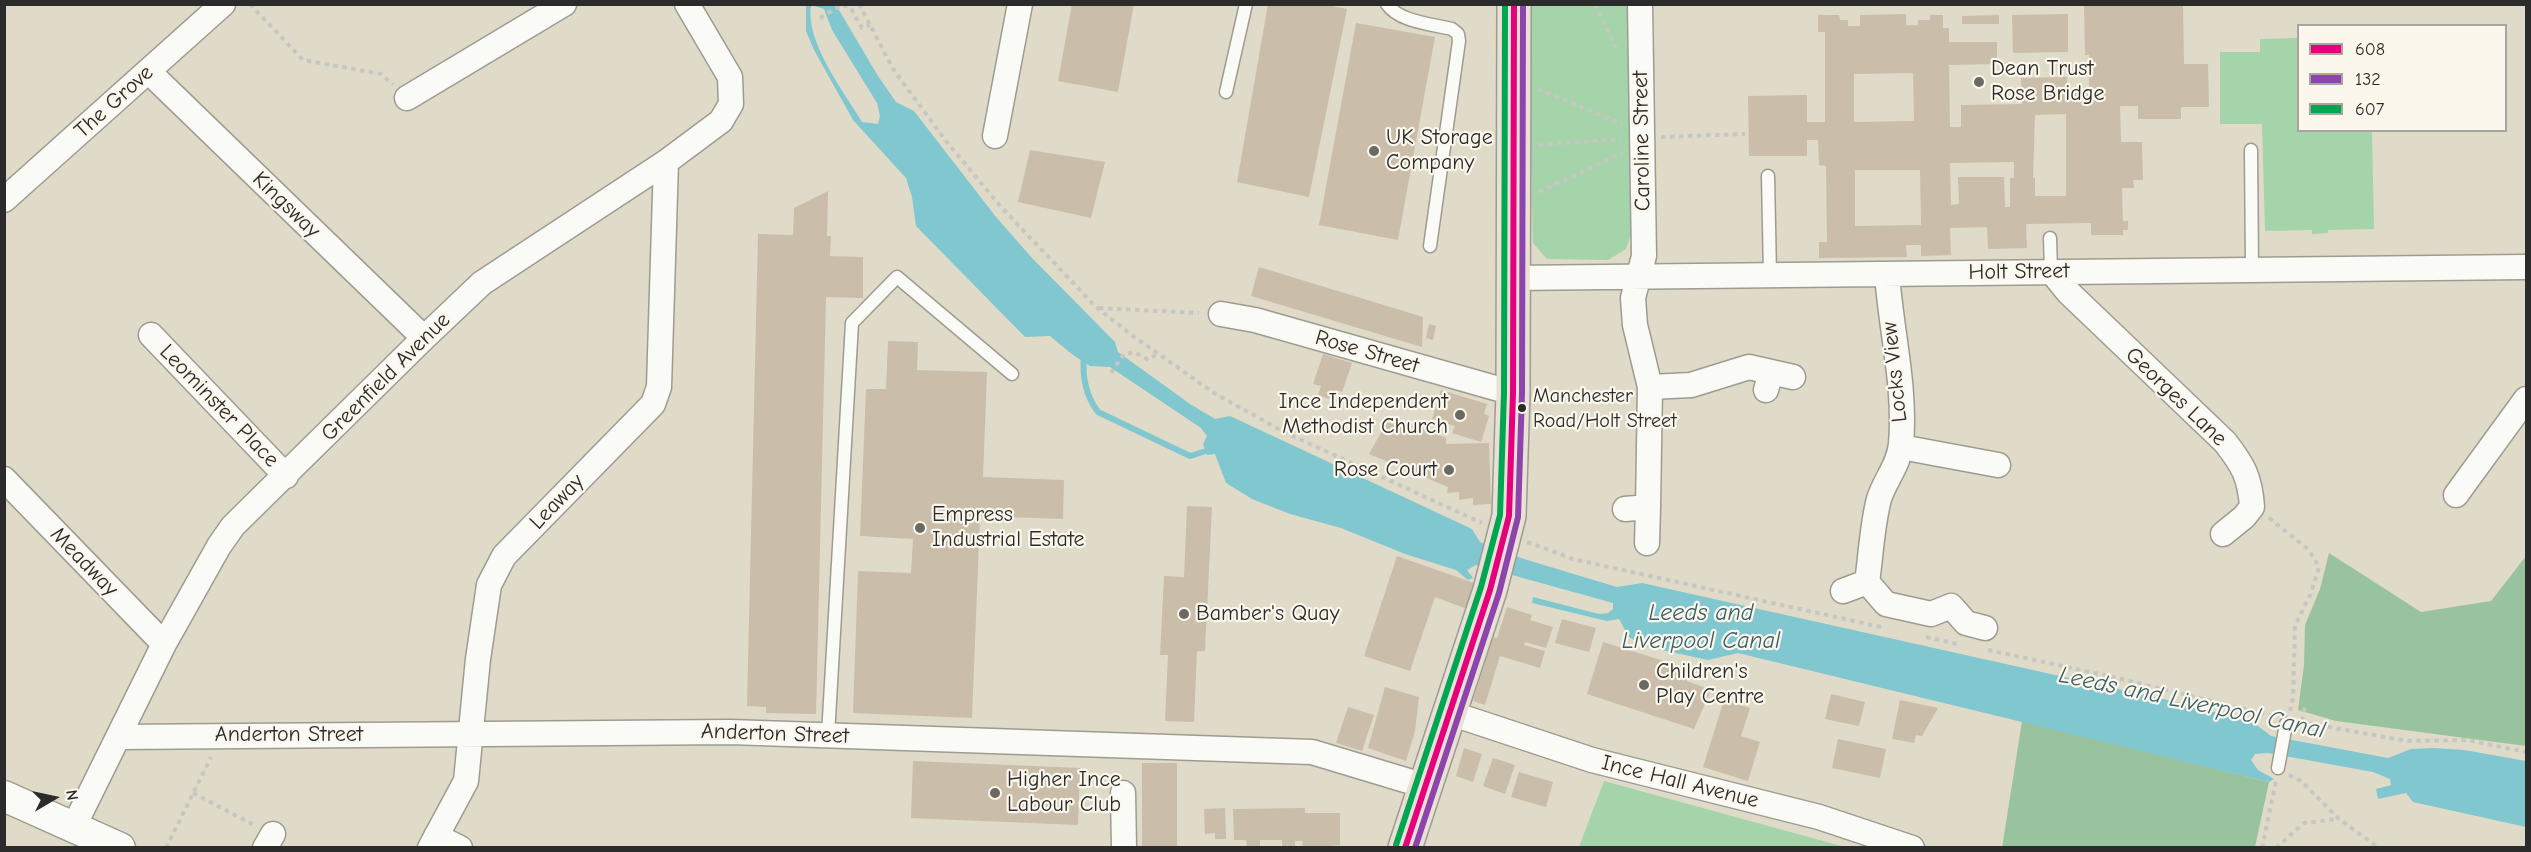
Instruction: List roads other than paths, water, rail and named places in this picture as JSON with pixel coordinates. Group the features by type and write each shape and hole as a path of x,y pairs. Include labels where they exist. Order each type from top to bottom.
{"highway":[{"path":"1412,845 1425,786 1490,590 1511,489 1514,4"}],"street":[{"name":"The Grove","path":"4,200 223,4"},
{"path":"407,98 564,4"},
{"name":"Greenfield Avenue","path":"74,826 164,644 219,546 233,526 423,338 482,283 666,162 721,121 731,104 730,77 687,4"},
{"path":"995,136 1020,4"},
{"name":"Caroline Street","path":"1640,4 1644,256 1634,298 1635,326 1650,387 1636,508 1647,543"},
{"name":"Kingsway","path":"148,71 423,338"},
{"name":"Leaway","path":"433,842 466,781 478,659 489,585 495,570 504,556 653,404 659,387 666,162"},
{"name":"Holt Street","path":"1512,278 2526,267"},
{"name":"Georges Lane","path":"2051,271 2068,292 2225,442 2244,466 2250,485 2252,507 2244,517 2223,534"},
{"name":"Locks View","path":"1867,582 1878,502 1883,486 1894,470 1901,447 1903,403 1890,317 1887,274"},
{"name":"Rose Street","path":"1221,314 1255,320 1513,393"},
{"name":"Leominster Place","path":"151,335 286,476"},
{"path":"1650,387 1691,385 1749,367 1777,380"},
{"path":"2456,495 2526,399"},
{"path":"1901,447 2004,466"},
{"name":"Meadway","path":"4,479 164,644"},
{"path":"1843,591 1867,582 1886,604 1931,614 1951,606 1981,638"},
{"name":"Ince Hall Avenue","path":"1450,713 1592,760 1820,817 1911,848"},
{"name":"Anderton Street","path":"119,737 730,732 1312,752 1425,786"},
{"path":"1123,793 1124,848"},
{"path":"4,796 120,848"},
{"path":"433,842 460,848"}],"lane":[{"path":"1226,92 1246,4"},
{"path":"1387,4 1392,12 1452,29 1458,34 1459,41 1430,246"},
{"path":"2251,150 2252,269"},
{"path":"1768,176 1770,275"},
{"path":"2050,238 2051,271"},
{"path":"828,735 852,323 897,278 1012,374"},
{"path":"2278,768 2287,722"}],"water":[{"name":"Leeds and Liverpool Canal","path":"806,5 811,5 836,5 896,102 914,111 996,217 1032,258 1115,342 1118,352 1190,404 1215,419 1230,416 1472,529 1480,542 1524,559 1617,587 1642,583 2190,705 2254,723 2271,736 2388,758 2411,749 2434,748 2464,750 2526,761 2526,827 2413,802 2406,793 2378,799 2376,789 2391,785 2390,779 2373,772 2268,753 2255,754 2251,760 2258,770 2274,779 2269,782 1738,653 1708,660 1644,646 1629,637 1619,619 1607,621 1532,603 1533,597 1599,614 1608,613 1613,609 1613,603 1476,565 1467,570 1473,578 1468,580 1456,570 1405,554 1341,528 1290,514 1252,499 1226,483 1215,454 1207,455 1203,444 1207,436 1201,428 1110,367 1090,366 1050,336 1025,337 916,226 912,197 906,178 853,120 806,31","holes":["811,5 824,9 832,30 877,103 880,116 878,124 862,122 819,50 811,19"]}],"waterway":[{"path":"1084,356 1086,386 1090,399 1098,412 1190,456 1206,451 1210,446"}],"place":[{"name":"Dean Trust Rose Bridge","path":"1979,82"},
{"name":"UK Storage Company","path":"1374,151"},
{"name":"Manchester Road/Holt Street","path":"1522,408"},
{"name":"Ince Independent Methodist Church","path":"1460,415"},
{"name":"Rose Court","path":"1449,470"},
{"name":"Empress Industrial Estate","path":"920,528"},
{"name":"Bamber's Quay","path":"1184,614"},
{"name":"Children's Play Centre","path":"1644,685"},
{"name":"Higher Ince Labour Club","path":"995,793"}]}
